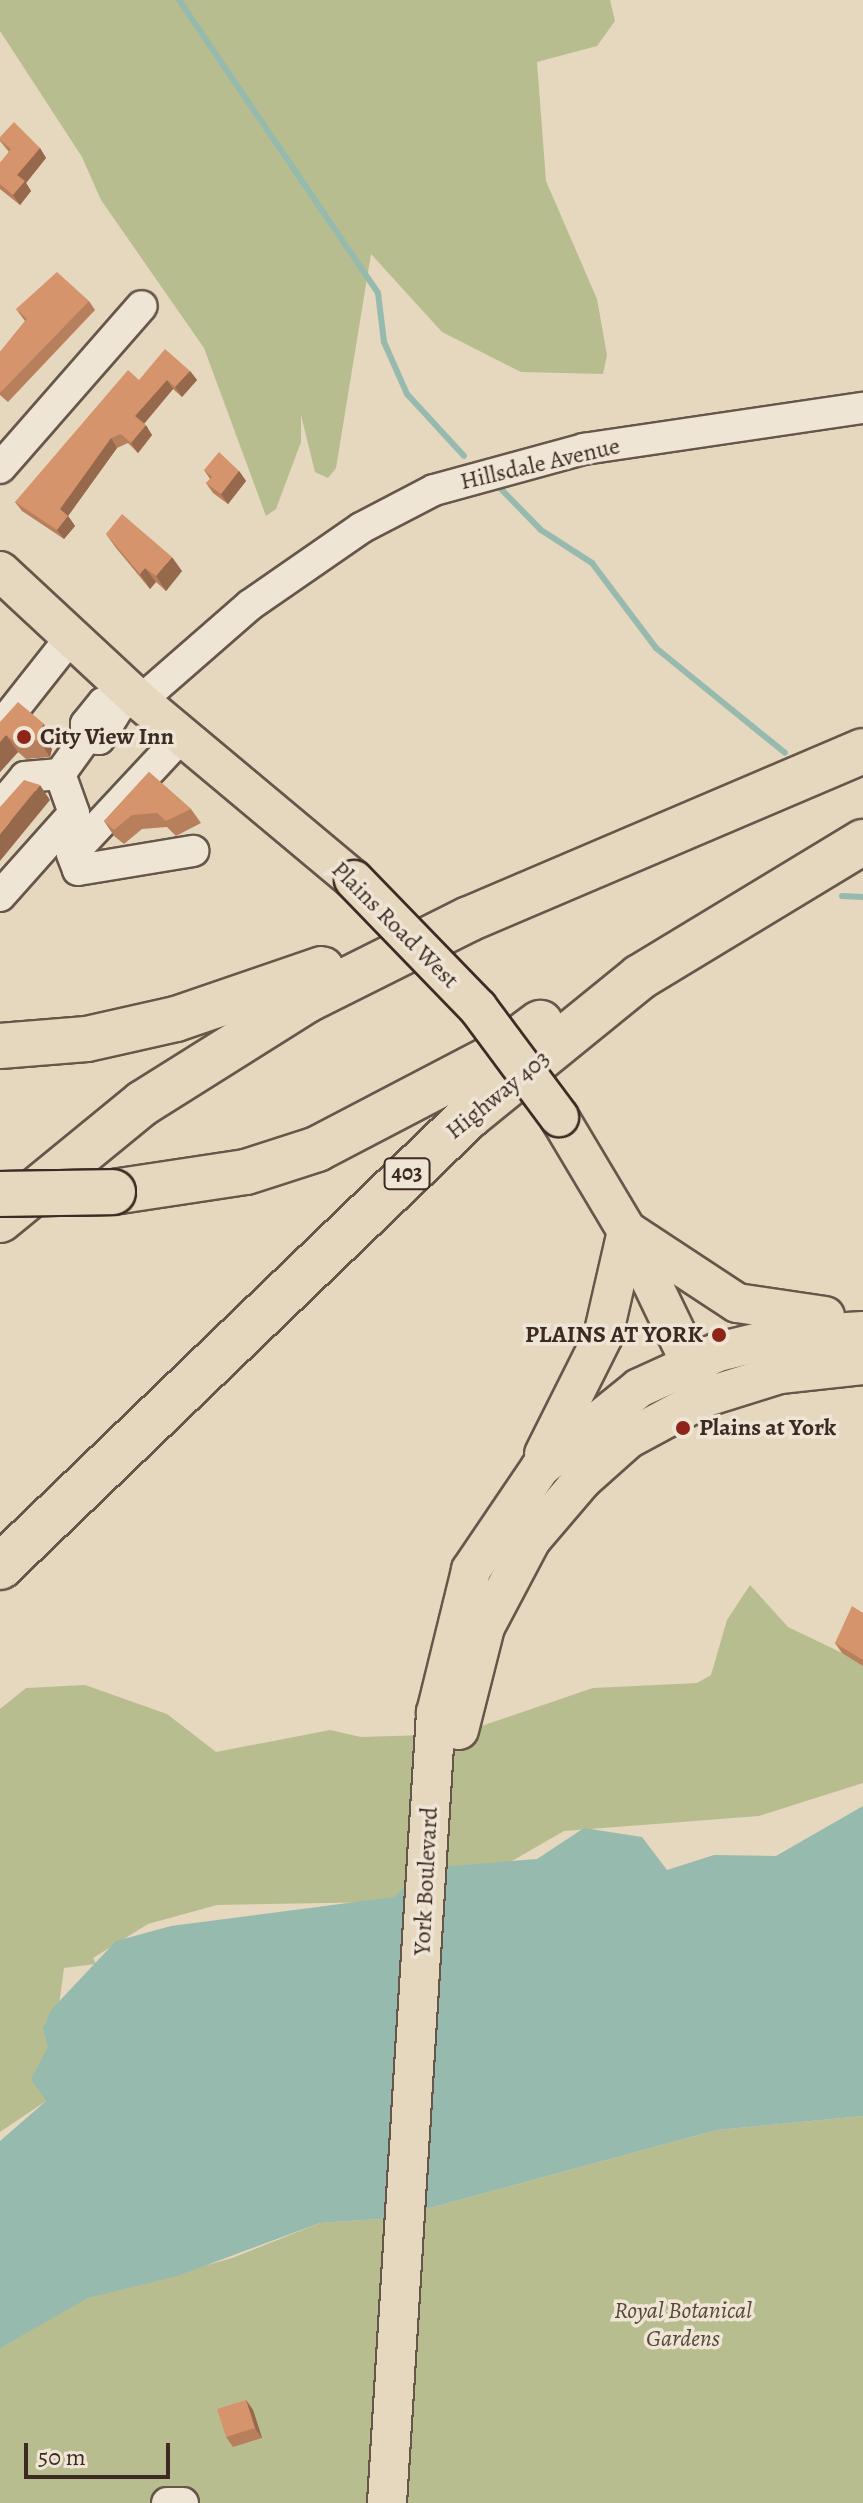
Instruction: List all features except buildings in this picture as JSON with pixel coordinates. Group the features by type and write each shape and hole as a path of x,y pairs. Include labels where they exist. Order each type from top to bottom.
{"highway":[{"path":"0,1046 87,1039 176,1019 469,919 863,751"},
{"path":"0,1194 113,1192 246,1172 379,1120 497,1055 691,911 863,816"},
{"name":"Highway 403","path":"0,1567 469,1116 640,977 863,842"},
{"path":"0,1220 143,1103 236,1042 469,919"}],"main road":[{"name":"Plains Road West","path":"0,571 71,637 128,699 182,736 354,880 478,1008 559,1117 627,1231 706,1397"},
{"path":"540,1468 550,1432 603,1336 627,1231 737,1303 863,1328"},
{"path":"690,1361 784,1336 863,1328"},
{"name":"York Boulevard","path":"410,2503 410,2348 448,1718 471,1570 540,1468 591,1421 690,1361"},
{"path":"706,1397 780,1374 863,1365"},
{"name":"York Boulevard","path":"448,1718 485,1627 531,1540 628,1439 706,1397"},
{"name":"York Boulevard","path":"387,2503 410,2348"}],"street":[{"path":"0,468 142,306"},
{"name":"Hillsdale Avenue","path":"60,774 86,738 86,724 103,703 128,699 250,605 361,528 434,490 584,449 863,408"},
{"path":"0,727 71,637"},
{"path":"182,736 72,854 78,870 193,851"},
{"path":"0,807 25,777 60,774 74,813 0,896"},
{"path":"167,2503 183,2503"}],"green space":[{"path":"0,0 610,0 615,21 597,46 537,62 546,181 597,299 607,355 603,374 521,372 442,332 371,254 336,468 328,478 315,472 301,415 301,442 276,509 266,516 204,348 101,200 82,157 0,31"},
{"path":"750,1585 788,1627 863,1663 863,1783 759,1816 564,1831 442,1901 217,1905 148,1924 93,1958 96,1964 64,1968 46,2101 0,2132 0,1709 26,1688 85,1685 167,1714 216,1752 330,1730 361,1737 458,1734 593,1688 697,1683 711,1675 727,1620"},
{"name":"Royal Botanical Gardens","path":"863,2116 863,2503 0,2503 0,2340 88,2298 232,2258 320,2223 393,2218 717,2130"}],"water":[{"path":"863,1806 863,2116 717,2130 393,2218 320,2223 177,2276 88,2298 0,2348 0,2141 46,2101 31,2079 48,2047 43,2028 51,2010 116,1941 171,1926 394,1897 425,1868 537,1859 584,1828 642,1837 667,1870 714,1855 776,1856"}],"waterway":[{"path":"179,0 378,293 384,342 407,394 464,456"},
{"path":"499,487 541,530 592,563 656,648 785,753"},
{"path":"842,896 863,897"}],"place":[{"name":"City View Inn","path":"24,737"},
{"name":"PLAINS AT YORK","path":"719,1335"},
{"name":"Plains at York","path":"683,1428"}]}
